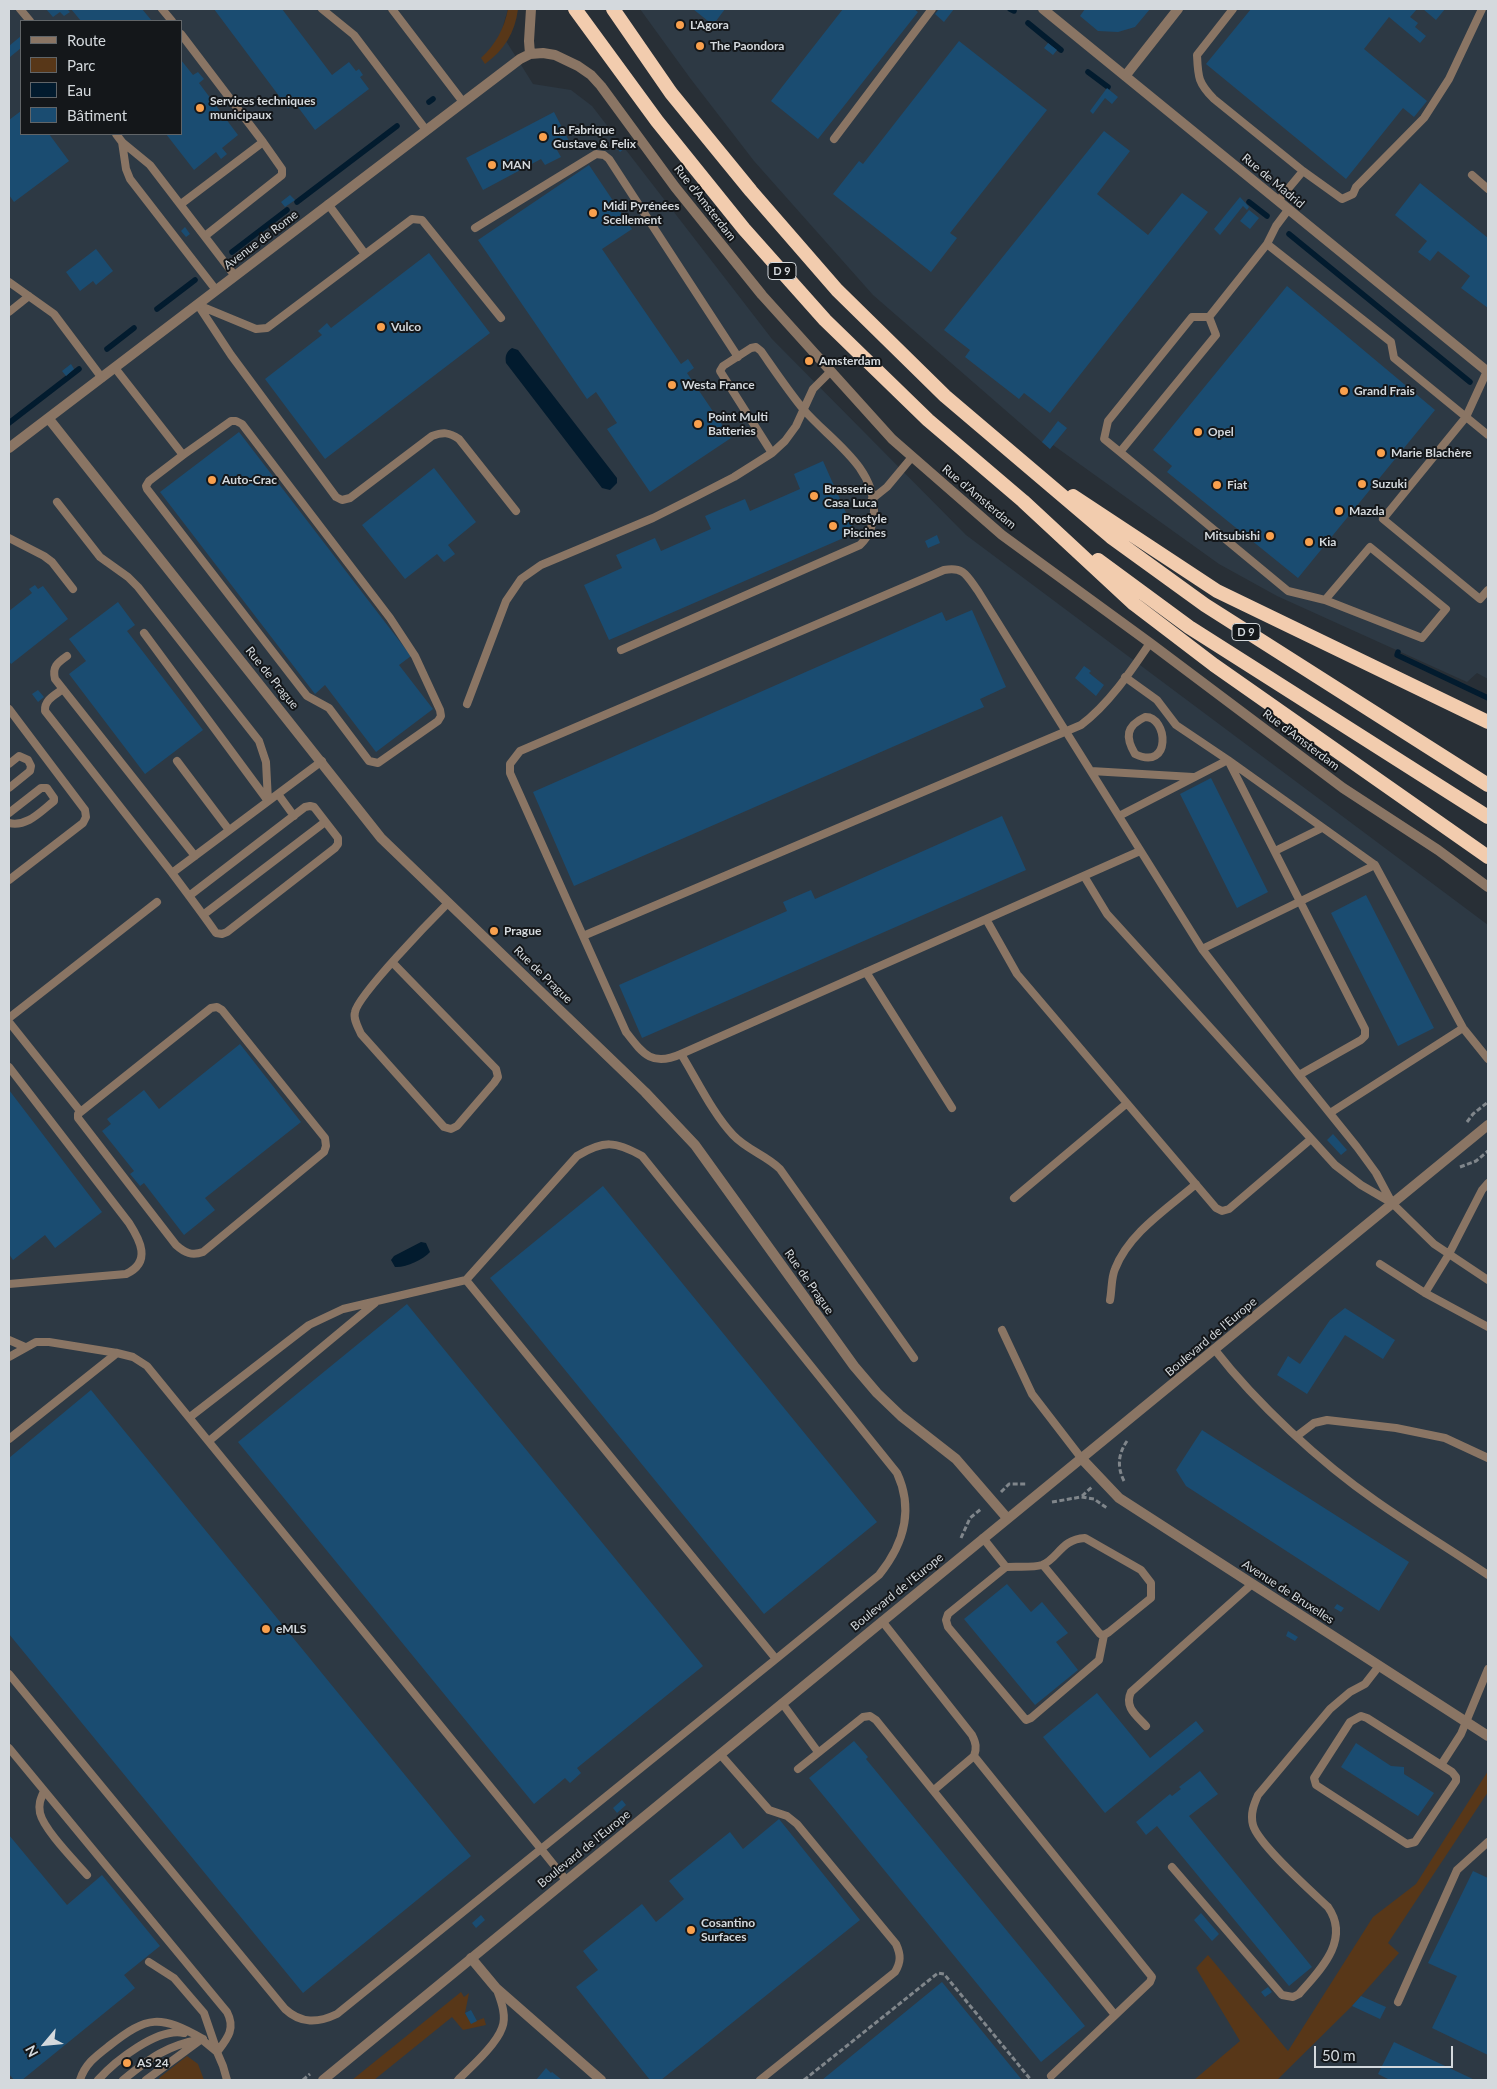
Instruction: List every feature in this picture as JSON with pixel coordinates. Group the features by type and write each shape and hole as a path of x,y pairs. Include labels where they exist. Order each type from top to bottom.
{"highway":[{"name":"D 9","path":"575,9 657,121 732,214 825,320 928,420 1023,501 1107,567 1190,628 1488,818"},
{"name":"D 9","path":"613,9 671,93 751,192 836,290 945,396 1018,460 1111,537 1205,605 1488,785"},
{"path":"1018,460 1217,591 1488,722"},
{"path":"1023,501 1134,604 1214,665 1488,857"}],"street":[{"path":"530,54 531,9"},
{"name":"Rue de Madrid","path":"1043,9 1488,371"},
{"path":"1126,75 1178,9"},
{"name":"Rue d'Amsterdam","path":"530,54 544,53 566,59 590,75 601,86 681,194 762,295 892,439 912,457 1002,535 1343,788 1438,850 1488,887"},
{"name":"Avenue de Rome","path":"9,448 328,204 520,59 530,54"},
{"name":"Rue de Prague","path":"49,419 322,761 380,838 520,970 670,1117 714,1169 854,1366 877,1393 901,1416 956,1459 1008,1518"},
{"name":"Boulevard de l'Europe","path":"323,2080 1488,1125"},
{"name":"Avenue de Bruxelles","path":"1082,1459 1119,1498 1488,1736"},
{"path":"471,1958 496,1988 601,2080"}],"lane":[{"path":"20,9 29,20"},
{"path":"162,9 171,20"},
{"path":"322,9 354,35 426,130"},
{"path":"392,9 463,102"},
{"path":"834,139 932,9"},
{"path":"1233,9 1197,55 1198,74 1202,88 1303,171 1342,200 1353,194 1356,188 1424,118 1449,79 1482,9"},
{"path":"182,35 282,169 282,175 205,236"},
{"path":"117,135 122,142 150,164 235,276"},
{"path":"122,142 126,170 130,178 216,290"},
{"path":"181,204 263,142"},
{"path":"475,228 596,154 604,155 609,159 738,357"},
{"path":"1278,201 1303,171"},
{"path":"1472,174 1488,189"},
{"path":"328,204 365,254"},
{"path":"1209,317 1267,244 1276,226 1288,210"},
{"path":"198,304 256,329 267,328 412,219 422,220 501,318"},
{"path":"1267,244 1391,342 1394,358 1488,435"},
{"path":"9,282 54,314 102,378"},
{"path":"9,312 29,296"},
{"path":"198,304 231,355 336,497 342,500 350,498 432,436 442,432 450,433 459,439 516,511"},
{"path":"1209,317 1192,317 1108,421 1104,439 1288,591 1326,600 1422,638 1446,609 1370,547 1326,600"},
{"path":"1120,452 1216,335 1209,317"},
{"path":"621,650 860,545 868,536 873,522 872,499 871,489 864,474 847,452 804,410 761,351 751,348 723,366 720,371 772,453"},
{"path":"115,368 183,455"},
{"path":"467,704 506,601 521,578 541,565 653,518 734,477 772,453 785,441 804,410 813,389 831,371"},
{"path":"1488,371 1466,417 1383,519 1480,599 1488,590"},
{"path":"231,421 242,424 390,618 414,656 440,710 438,721 378,762 369,761 329,708 307,696 147,489 146,486 149,482 183,455 231,421"},
{"path":"872,499 887,487 912,457"},
{"path":"57,502 100,557 128,577 138,587 258,741 264,751 266,762 268,801"},
{"path":"9,538 52,562 72,589"},
{"path":"1140,851 681,1054 660,1061 651,1058 638,1048 626,1032 510,773 510,764 520,751 944,570 953,568 963,571 978,591 1202,949 1376,1173 1392,1203"},
{"path":"144,633 268,801"},
{"path":"583,936 1066,732 1093,716 1150,643"},
{"path":"67,656 55,665 55,680 195,856"},
{"path":"1125,677 1157,700 1176,725 1375,865 1463,1028 1488,1058"},
{"path":"63,689 47,701 45,705 46,711 216,932 222,934 227,932 335,848 338,844 338,838 314,808 310,806 294,816 190,896"},
{"path":"9,709 86,810 86,817 83,823 9,880"},
{"path":"1151,716 1156,720 1160,728 1162,749 1159,754 1152,758 1143,758 1135,754 1128,738 1130,727 1136,721 1151,716"},
{"path":"1160,728 1170,718"},
{"path":"9,764 19,756 28,760 31,766 30,772 9,788"},
{"path":"1119,816 1228,760"},
{"path":"1228,760 1365,1030 1365,1036 1361,1040 1299,1075"},
{"path":"176,761 229,830"},
{"path":"172,873 322,761"},
{"path":"1090,770 1195,777"},
{"path":"9,813 40,788 47,788 54,798 54,801 25,822 9,823"},
{"path":"278,794 294,816"},
{"path":"204,915 325,822"},
{"path":"1275,851 1322,828"},
{"path":"1202,949 1375,865"},
{"path":"1084,876 1107,914 1334,1165 1361,1185 1392,1203 1434,1244 1488,1280"},
{"path":"80,1111 9,1020 157,902"},
{"path":"393,962 496,1069 498,1077 494,1083 457,1126 451,1129 444,1127 361,1034 354,1012 359,1001 393,962 448,903"},
{"path":"986,919 1017,974 1216,1208 1222,1211 1229,1209 1311,1139"},
{"path":"866,972 952,1108"},
{"path":"217,1007 222,1010 325,1138 326,1146 324,1152 203,1252 194,1255 184,1252 176,1245 78,1118 80,1111 211,1008 217,1007"},
{"path":"1330,1113 1463,1028"},
{"path":"681,1054 724,1124 745,1146 772,1161 780,1170 914,1358"},
{"path":"9,1067 129,1222 142,1248 142,1257 134,1270 126,1274 9,1284"},
{"path":"1014,1198 1126,1104"},
{"path":"9,1674 285,2009 292,2016 302,2020 326,2019 337,2014 879,1575 888,1564 905,1524 904,1490 896,1473 642,1156 625,1147 609,1143 591,1148 577,1156 466,1280 343,1309 309,1325 190,1417"},
{"path":"1425,1293 1449,1254 1482,1190 1488,1183"},
{"path":"1110,1300 1114,1270 1124,1251 1138,1234 1196,1184"},
{"path":"1380,1264 1425,1293 1488,1327"},
{"path":"466,1280 776,1659"},
{"path":"209,1441 376,1301"},
{"path":"1002,1330 1032,1394 1082,1459"},
{"path":"9,1340 25,1347"},
{"path":"9,1356 36,1342 49,1342 133,1357 147,1366 566,1880"},
{"path":"1215,1350 1233,1372 1331,1467 1376,1501 1488,1575"},
{"path":"9,1439 116,1353"},
{"path":"1297,1436 1314,1423 1327,1420 1337,1421 1396,1428 1445,1438 1488,1458"},
{"path":"983,1538 1006,1567"},
{"path":"1077,1538 1085,1538 1141,1570 1151,1583 1151,1598 1104,1635 1099,1660 1031,1718 1026,1720 948,1627 946,1620 948,1614 1006,1567 1043,1565 1070,1541 1077,1538"},
{"path":"1043,1565 1100,1634 1104,1635"},
{"path":"1146,1726 1128,1705 1131,1692 1252,1584"},
{"path":"882,1621 972,1735 976,1749 974,1756 934,1790"},
{"path":"1172,1866 1282,1995 1293,1997 1299,1994 1326,1962 1334,1945 1336,1929 1334,1915 1257,1834 1253,1824 1254,1804 1258,1795 1330,1710 1350,1692 1366,1684 1379,1666"},
{"path":"1441,1765 1455,1746 1488,1669"},
{"path":"782,1704 818,1752"},
{"path":"798,1769 863,1717 870,1716 876,1720 1115,2016"},
{"path":"1362,1716 1441,1765 1452,1772 1456,1777 1456,1781 1415,1842 1411,1844 1407,1844 1316,1786 1314,1782 1314,1778 1350,1722 1362,1716"},
{"path":"9,1748 227,2012 230,2018 230,2035 217,2052"},
{"path":"720,1754 770,1810 787,1816 797,1824 896,1944 900,1953 900,1964 895,1972 760,2080"},
{"path":"974,1756 1152,1977 1150,1982 1051,2076"},
{"path":"44,1791 39,1802 40,1814 47,1827 87,1875"},
{"path":"1398,2002 1457,1870 1488,1842"},
{"path":"149,1962 174,1978 204,2013 210,2026 217,2052 224,2066 227,2080"},
{"path":"458,2080 496,2040 503,2028 503,2009 496,1988"},
{"path":"80,2080 90,2061 132,2028 144,2022 172,2023 203,2039 217,2052"},
{"path":"98,2080 144,2042 160,2034 176,2031 203,2039"},
{"path":"123,2080 154,2055 185,2042 203,2039"},
{"path":"146,2080 185,2050 203,2039"}],"path":[{"path":"804,2080 938,1973 944,1974 1032,2080"}],"shaded area":[{"path":"9,9 508,9 501,33 533,84 571,90 592,106 772,339 966,535 1488,925 1488,2080 9,2080"},
{"path":"640,9 1488,9 1488,679 1477,673 1467,682 1277,596 1219,564 1053,445 1050,449 873,295 754,161"}],"green space":[{"path":"508,9 518,9 514,26 503,47 485,64 481,58 499,36"},
{"path":"1488,1771 1488,1792 1388,1943 1399,1953 1352,2006 1277,2080 1194,2080 1240,2041 1196,1968 1208,1955 1288,2051 1373,1917 1416,1884"},
{"path":"461,1992 464,1997 469,1993 465,2013 471,2023 484,2018 486,2025 463,2030 452,2017 374,2080 352,2080"},
{"path":"187,2056 198,2064 204,2080 160,2080 159,2078"}],"water":[{"path":"512,348 518,350 617,478 617,483 610,490 602,488 506,363 506,354"},
{"path":"421,1242 426,1243 430,1252 414,1263 395,1267 391,1260 394,1256"}],"building":[{"path":"46,9 67,9 70,12 64,16 60,12 53,17"},
{"path":"71,9 142,9 151,20 80,20"},
{"path":"214,9 282,9 332,75 349,62 356,71 359,69 363,75 360,77 369,89 315,130 295,103 288,108"},
{"path":"693,9 725,9 713,25"},
{"path":"843,9 914,9 918,12 818,139 771,101"},
{"path":"939,9 954,9 944,22 935,14"},
{"path":"1085,9 1150,9 1135,27 1118,32 1098,31 1080,16"},
{"path":"1251,9 1417,9 1410,17 1418,23 1415,27 1426,36 1420,43 1389,17 1364,49 1427,101 1414,117 1403,108 1346,179 1206,64"},
{"path":"1423,9 1445,9 1436,20"},
{"path":"20,37 20,49 10,57 9,46"},
{"path":"959,41 1047,110 950,233 957,238 931,272 833,194 859,161 863,164"},
{"path":"1048,43 1057,50 1053,55 1044,48"},
{"name":"Services techniques municipaux","path":"182,61 193,75 198,72 204,79 199,83 238,135 222,148 227,154 221,159 216,152 194,170 167,135 182,135"},
{"path":"1107,88 1118,97 1112,104 1105,98 1093,114 1090,111"},
{"path":"20,112 20,135 50,135 69,161 14,202 9,195 9,120"},
{"path":"554,112 570,143 557,150 561,157 545,165 541,159 483,190 466,158"},
{"path":"1104,131 1130,151 1097,194 1148,235 1182,193 1208,212 1050,413 1024,393 1019,399 965,357 970,350 944,330"},
{"path":"618,138 625,148 620,152 612,142"},
{"path":"589,165 632,229 602,249 681,364 688,359 694,368 687,373 731,438 650,492 607,429 617,423 596,392 587,399 478,240"},
{"path":"1420,183 1488,238 1488,308 1461,288 1470,276 1438,251 1430,261 1418,252 1427,241 1395,215"},
{"path":"290,195 295,200 285,207 281,202"},
{"path":"1240,197 1249,207 1247,210 1243,206 1220,235 1214,229"},
{"path":"1249,210 1259,218 1250,229 1240,221"},
{"path":"185,227 190,234 186,237 181,231"},
{"path":"96,249 113,271 96,285 93,281 80,291 66,272"},
{"path":"429,253 490,333 325,459 265,379 322,335 318,331 327,323 331,328"},
{"path":"1287,286 1435,410 1298,578 1167,472 1172,466 1153,450"},
{"path":"71,364 74,369 66,376 62,371"},
{"path":"1058,421 1067,428 1050,449 1042,442"},
{"path":"239,432 411,656 399,665 433,709 376,752 325,685 315,694 160,492"},
{"path":"823,461 855,533 609,640 584,585 622,568 616,555 655,538 661,551 711,529 705,516 745,499 750,511 800,489 794,474"},
{"path":"434,468 476,522 448,545 455,554 444,562 437,554 405,579 362,525"},
{"path":"937,535 940,543 928,548 925,541"},
{"path":"35,585 38,589 43,586 68,619 11,664 9,661 9,611 32,593 29,589"},
{"path":"118,602 135,625 127,631 203,730 145,774 69,674 86,661 69,639"},
{"path":"972,610 1006,687 980,699 984,707 574,886 533,792 942,612 946,621"},
{"path":"1084,666 1091,671 1089,673 1104,685 1096,696 1075,678"},
{"path":"38,690 44,697 38,702 32,694"},
{"path":"1211,778 1268,892 1237,908 1180,794"},
{"path":"1002,816 1026,870 642,1038 619,985 787,911 783,902 811,890 815,899"},
{"path":"1366,895 1434,1028 1398,1046 1331,913"},
{"path":"240,1044 301,1122 205,1198 215,1210 184,1235 144,1183 140,1186 130,1174 134,1171 102,1131 111,1124 107,1119 144,1090 159,1109"},
{"path":"9,1090 102,1212 55,1248 45,1235 13,1260 9,1254"},
{"path":"1333,1134 1347,1150 1341,1155 1327,1140"},
{"path":"603,1186 877,1522 764,1614 490,1278"},
{"path":"407,1304 703,1666 577,1768 581,1773 570,1783 565,1778 534,1804 238,1442"},
{"path":"1345,1308 1395,1340 1383,1359 1345,1335 1307,1394 1277,1375 1288,1356 1300,1364 1330,1320"},
{"path":"91,1390 471,1856 303,1993 9,1634 9,1458"},
{"path":"1202,1430 1409,1562 1379,1611 1186,1486 1176,1470"},
{"path":"1007,1584 1031,1612 1042,1602 1068,1633 1056,1642 1078,1670 1035,1705 964,1619"},
{"path":"1337,1604 1344,1608 1341,1612 1334,1608"},
{"path":"1288,1631 1298,1637 1295,1641 1286,1636"},
{"path":"1097,1693 1150,1758 1196,1721 1204,1731 1105,1813 1043,1737"},
{"path":"854,1741 868,1757 866,1759 1085,2026 1041,2062 809,1778"},
{"path":"1356,1743 1391,1766 1404,1767 1404,1774 1434,1793 1418,1816 1341,1767"},
{"path":"1200,1771 1218,1794 1189,1816 1312,1967 1289,1986 1157,1826 1146,1835 1136,1822 1170,1794 1172,1796 1181,1789 1179,1787"},
{"path":"622,1800 626,1805 617,1813 613,1808"},
{"path":"779,1819 860,1920 661,2080 650,2080 576,1987 598,1970 583,1951 642,1904 656,1922 684,1899 669,1881 730,1832 743,1849"},
{"path":"9,1835 67,1905 102,1875 160,1946 124,1975 135,1988 22,2080 14,2080 9,2074"},
{"path":"1473,1871 1488,1878 1488,2055 1432,2028 1457,1976 1428,1963"},
{"path":"1201,1913 1219,1934 1212,1941 1194,1920"},
{"path":"481,1915 485,1920 476,1928 472,1923"},
{"path":"942,1982 1022,2080 822,2080"},
{"path":"1268,1987 1272,1992 1265,1997 1261,1992"},
{"path":"1361,1996 1386,2007 1380,2019 1352,2006"},
{"path":"471,2010 477,2021 471,2024 465,2013"},
{"path":"1394,2042 1475,2080 1390,2080 1378,2074"},
{"path":"546,2068 551,2073 562,2080 536,2080"}],"waterway":[{"path":"1010,9 1014,11"},
{"path":"1028,23 1061,50"},
{"path":"1088,72 1108,87"},
{"path":"429,102 433,99"},
{"path":"297,202 397,126"},
{"path":"1249,202 1267,216"},
{"path":"232,252 287,210"},
{"path":"1289,234 1470,382"},
{"path":"157,309 195,280"},
{"path":"107,349 134,328"},
{"path":"9,423 79,369"},
{"path":"1398,652 1397,655 1488,698"}],"place":[{"name":"L'Agora","path":"680,25"},
{"name":"The Paondora","path":"700,46"},
{"name":"Services techniques municipaux","path":"200,108"},
{"name":"La Fabrique Gustave & Felix","path":"543,137"},
{"name":"MAN","path":"492,165"},
{"name":"Midi Pyrénées Scellement","path":"593,213"},
{"name":"Vulco","path":"381,327"},
{"name":"Amsterdam","path":"809,361"},
{"name":"Westa France","path":"672,385"},
{"name":"Grand Frais","path":"1344,391"},
{"name":"Point Multi Batteries","path":"698,424"},
{"name":"Opel","path":"1198,432"},
{"name":"Marie Blachère","path":"1381,453"},
{"name":"Auto-Crac","path":"212,480"},
{"name":"Suzuki","path":"1362,484"},
{"name":"Fiat","path":"1217,485"},
{"name":"Brasserie Casa Luca","path":"814,496"},
{"name":"Mazda","path":"1339,511"},
{"name":"Prostyle Piscines","path":"833,526"},
{"name":"Mitsubishi","path":"1270,536"},
{"name":"Kia","path":"1309,542"},
{"name":"Prague","path":"494,931"},
{"name":"eMLS","path":"266,1629"},
{"name":"Cosantino Surfaces","path":"691,1930"},
{"name":"AS 24","path":"127,2063"}]}
